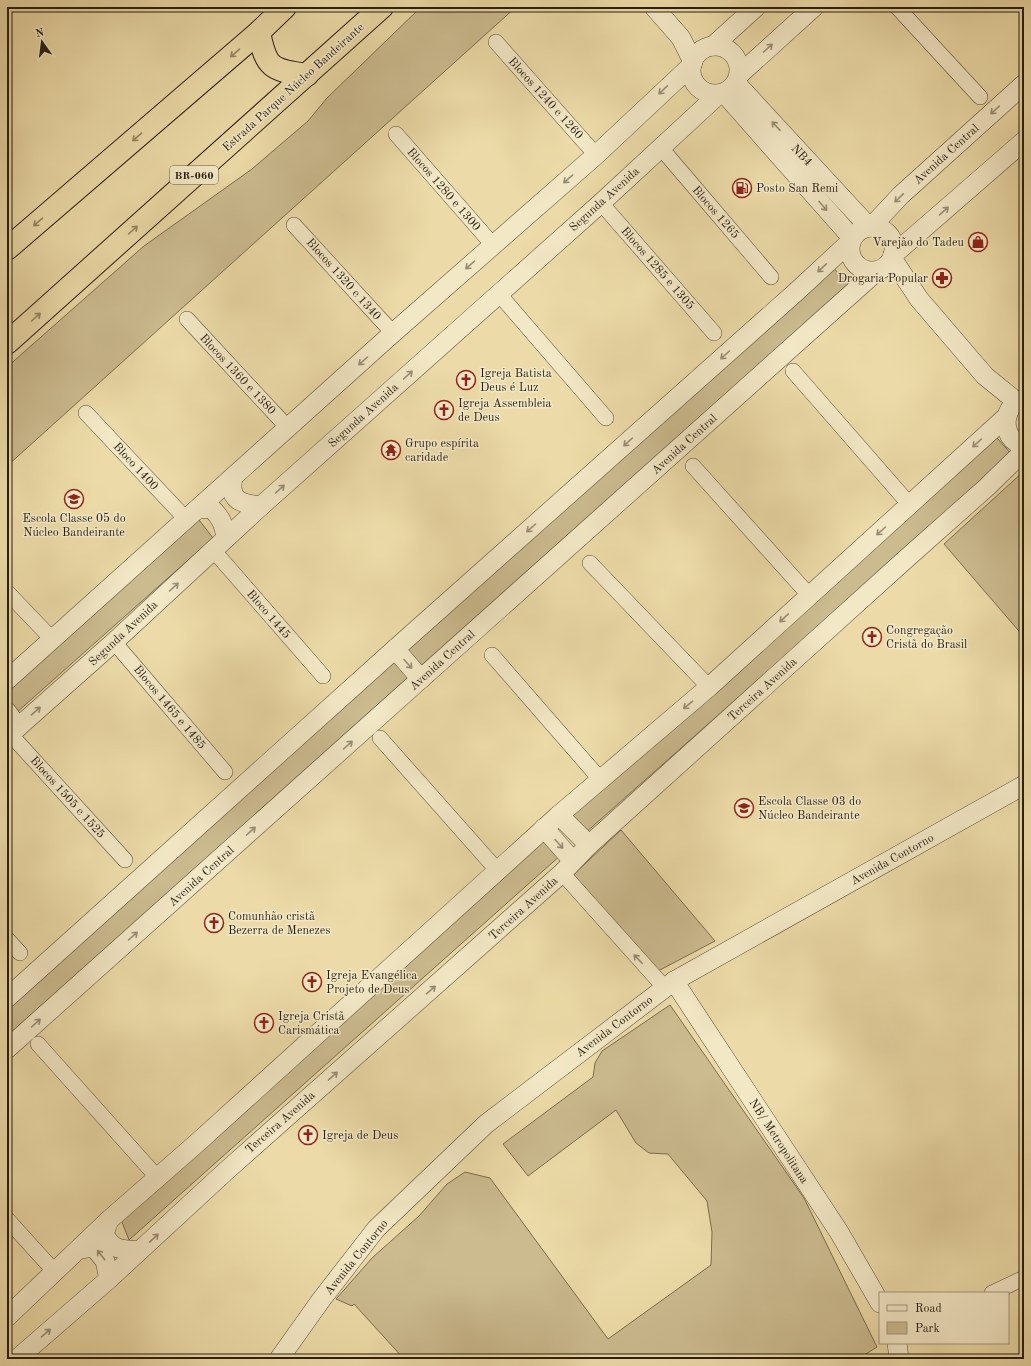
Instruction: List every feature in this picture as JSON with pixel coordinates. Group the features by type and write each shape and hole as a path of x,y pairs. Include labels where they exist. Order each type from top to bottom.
{"highway":[{"path":"7,249 259,32 284,7"},
{"name":"Estrada Parque Núcleo Bandeirante","path":"7,342 382,7"},
{"path":"259,32 265,58 271,65 280,70 307,74"}],"street":[{"path":"654,7 681,38 692,63 693,80 698,86 711,94 729,86 740,65 730,50 681,38"},
{"path":"7,680 289,429 393,333 596,155 692,63 699,52 711,46 756,7"},
{"name":"Segunda Avenida","path":"11,728 114,642 220,545 260,506 499,294 814,7"},
{"path":"897,7 980,97"},
{"name":"Blocos 1240 e 1260","path":"496,42 596,155"},
{"name":"Avenida Central","path":"870,227 901,195 1024,84"},
{"name":"NB4","path":"729,86 870,227"},
{"name":"NB4","path":"729,86 851,240"},
{"name":"Blocos 1280 e 1300","path":"396,134 493,245"},
{"name":"Avenida Central","path":"7,1049 885,263 1024,141"},
{"name":"Blocos 1265","path":"661,148 771,277"},
{"name":"Blocos 1285 e 1305","path":"601,202 714,333"},
{"name":"Blocos 1320 e 1340","path":"294,225 393,333"},
{"path":"7,998 395,649 796,292 860,230 870,227 882,229 888,233 894,245 885,263 870,271 858,266 850,255 851,240"},
{"path":"885,263 919,299 985,376 1016,405"},
{"path":"499,294 606,418"},
{"name":"Blocos 1360 e 1380","path":"187,319 289,429"},
{"path":"793,371 910,505"},
{"path":"7,1317 80,1249 108,1220 157,1178 558,815 709,687 910,505 1016,405"},
{"path":"1016,405 1006,426 1008,433 1013,440 1024,445"},
{"name":"Bloco 1400","path":"86,413 192,514"},
{"name":"Terceira Avenida","path":"17,1359 109,1279 226,1171 567,867 987,487 1024,451"},
{"path":"692,466 809,595"},
{"path":"233,478 231,488 235,498 246,504 260,506"},
{"path":"192,514 211,508 220,516 224,525 220,545"},
{"name":"Bloco 1445","path":"220,545 323,676"},
{"path":"590,563 709,687"},
{"path":"7,592 52,639"},
{"name":"Blocos 1465 e 1485","path":"114,642 225,772"},
{"path":"395,649 421,679"},
{"path":"492,656 600,779"},
{"name":"Blocos 1505 e 1525","path":"11,728 125,860"},
{"path":"380,738 497,870"},
{"name":"Avenida Contorno","path":"279,1359 321,1300 376,1229 486,1124 670,984 1024,785"},
{"path":"558,815 589,846"},
{"path":"544,828 567,867 670,984"},
{"path":"7,938 20,953"},
{"name":"NB/ Metropolitana","path":"670,984 839,1232 879,1301"},
{"path":"38,1044 157,1178"},
{"path":"7,1219 55,1272"},
{"path":"108,1220 104,1234 109,1243 118,1249 139,1251"},
{"path":"80,1249 94,1247 105,1261 109,1279"},
{"path":"994,1292 1024,1278"},
{"path":"897,1344 899,1359"}],"green space":[{"path":"421,7 516,7 7,466 7,367 144,246 252,169 308,121 327,98"},
{"path":"830,264 848,284 7,1036 7,1003"},
{"path":"991,431 1012,455 584,834 564,809"},
{"path":"1024,471 1024,637 944,544"},
{"path":"196,516 213,538 7,721 7,685"},
{"path":"621,830 715,941 658,971 572,876"},
{"path":"541,833 562,854 129,1240 120,1217"},
{"path":"670,1005 804,1198 877,1347 858,1359 404,1359 354,1304 352,1306 336,1299 372,1258 419,1216 447,1184 465,1172 490,1178 608,1339 711,1265 712,1232 707,1201 668,1154 649,1153 636,1143 616,1110 528,1176 503,1144 593,1077 595,1063 602,1051"}],"place":[{"name":"Posto San Remi","path":"742,188"},
{"name":"Varejão do Tadeu","path":"978,242"},
{"name":"Drogaria Popular","path":"942,278"},
{"name":"Igreja Batista Deus é Luz","path":"466,380"},
{"name":"Igreja Assembleia de Deus","path":"444,410"},
{"name":"Grupo espírita caridade","path":"391,450"},
{"name":"Escola Classe 05 do Núcleo Bandeirante","path":"74,499"},
{"name":"Congregação Cristã do Brasil","path":"872,637"},
{"name":"Escola Classe 03 do Núcleo Bandeirante","path":"744,808"},
{"name":"Comunhão cristã Bezerra de Menezes","path":"214,923"},
{"name":"Igreja Evangélica Projeto de Deus","path":"312,982"},
{"name":"Igreja Cristã Carismática","path":"264,1023"},
{"name":"Igreja de Deus","path":"308,1135"}]}
